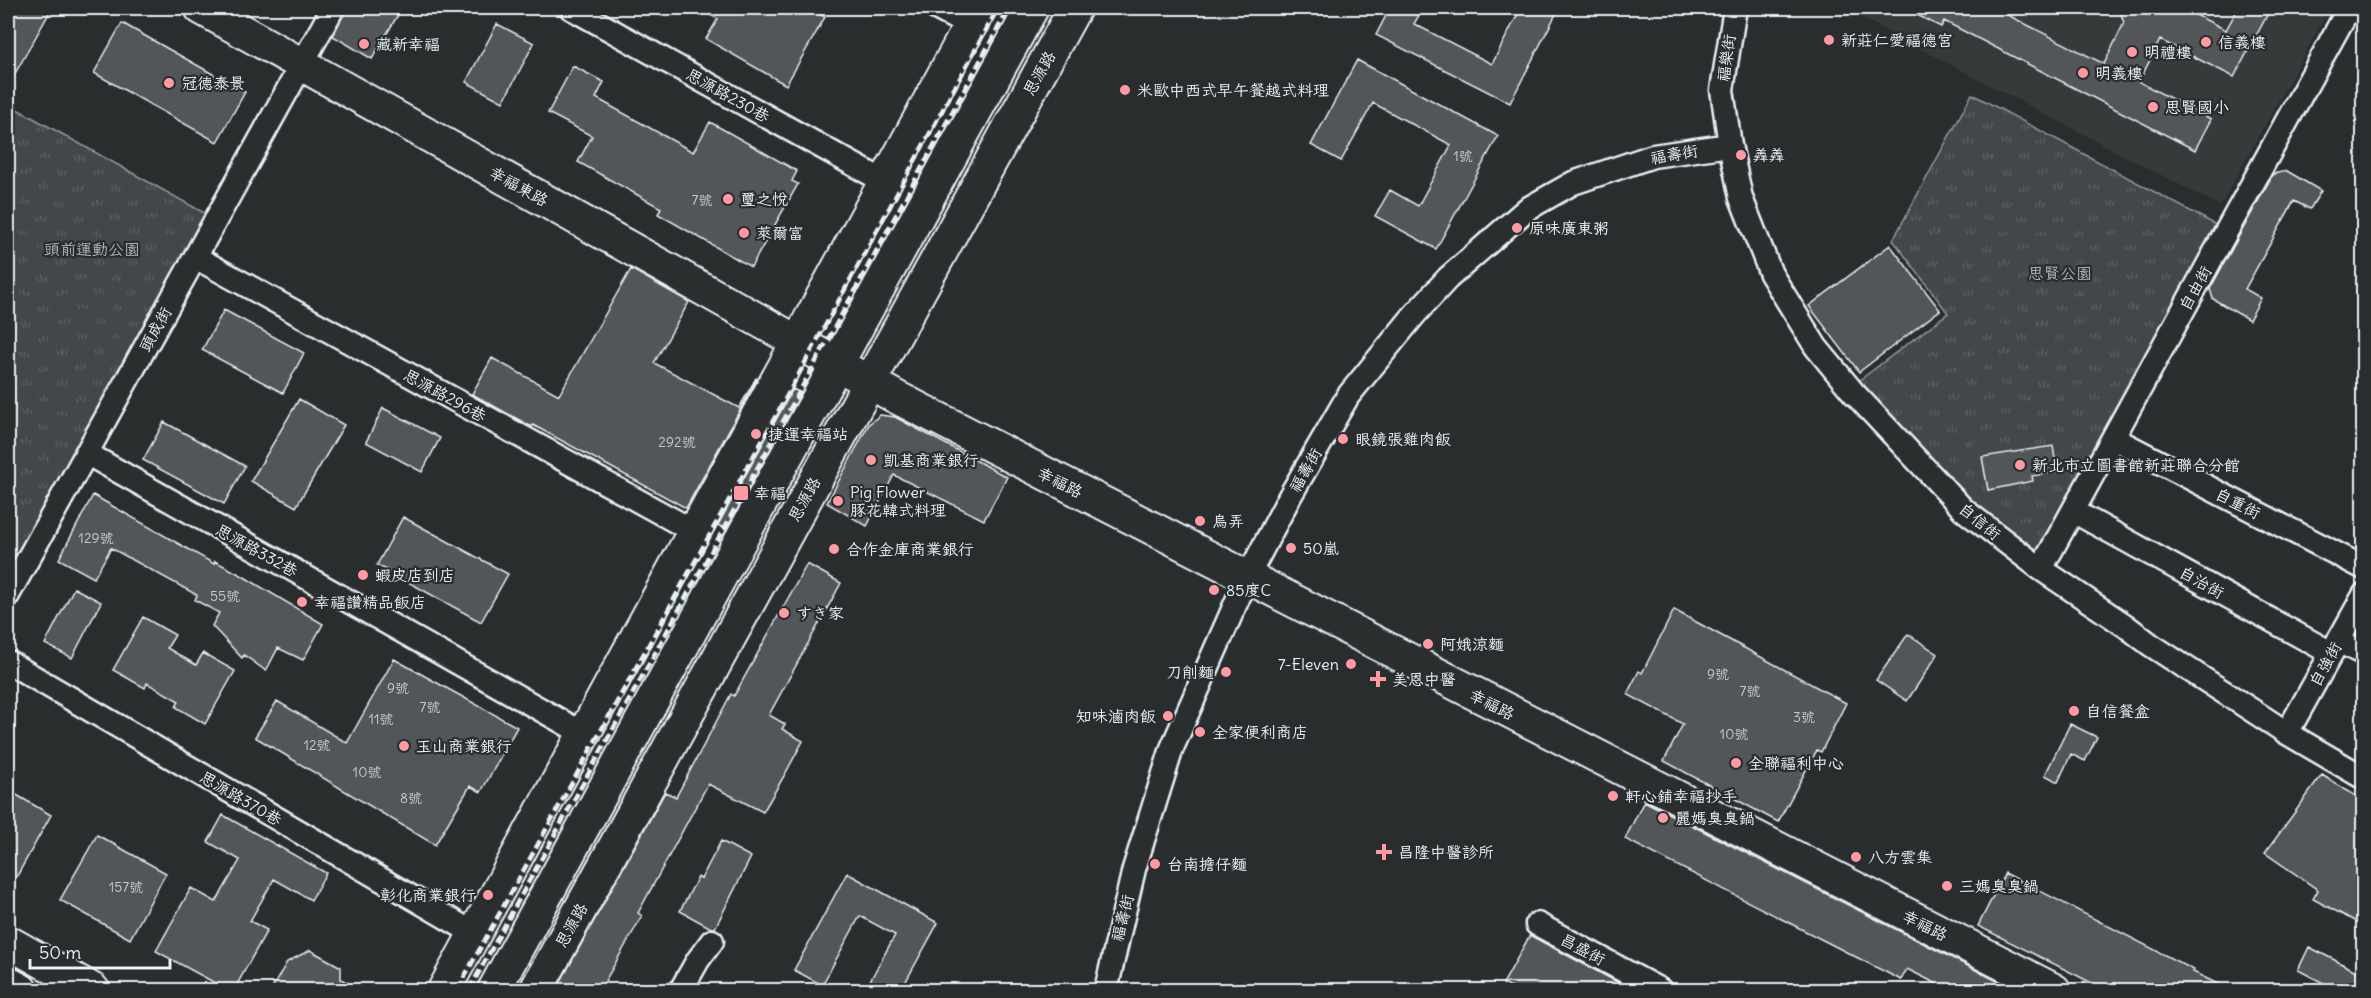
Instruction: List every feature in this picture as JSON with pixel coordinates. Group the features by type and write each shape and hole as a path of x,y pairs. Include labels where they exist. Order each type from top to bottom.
{"main road":[{"name":"幸福東路","path":"201,8 836,365"},
{"path":"494,990 1032,8"},
{"name":"思源路","path":"536,990 1075,8"},
{"path":"444,990 975,17"},
{"name":"幸福路","path":"836,365 1247,578 2054,990"},
{"path":"8,942 93,990"},
{"path":"8,983 21,990"}],"street":[{"name":"頭成街","path":"8,595 333,8"},
{"name":"思源路230巷","path":"571,8 885,182"},
{"path":"936,8 975,17"},
{"name":"福樂街","path":"1730,145 1722,90 1735,8"},
{"name":"自由街","path":"2041,569 2349,8"},
{"name":"自信街","path":"1730,145 1741,198 1771,274 1816,347 1853,392 1964,510 2041,569 2127,626 2151,645 2288,733 2364,778"},
{"name":"福壽街","path":"1106,990 1134,869 1172,748 1247,578 1290,496 1348,396 1415,314 1456,270 1527,209 1573,183 1653,156 1730,145"},
{"name":"思源路296巷","path":"195,257 695,532"},
{"name":"自重街","path":"2113,438 2364,568"},
{"name":"思源路332巷","path":"86,453 584,734"},
{"name":"自治街","path":"2073,512 2335,647 2364,654"},
{"name":"自強街","path":"2288,733 2364,595"},
{"name":"思源路370巷","path":"8,662 475,934"},
{"name":"昌盛街","path":"1537,924 1660,990"},
{"path":"681,990 712,941"}],"shaded area":[{"name":"思賢國小","path":"1843,8 2330,8 2220,206"}],"green space":[{"name":"思賢公園","path":"1972,94 2220,227 2039,553 1970,500 1857,382 1948,313 1893,240"},
{"name":"頭前運動公園","path":"8,104 208,215 8,577"}],"building":[{"path":"8,8 52,8 8,86"},
{"name":"藏新幸福","path":"346,8 402,8 372,59 333,36"},
{"path":"697,8 808,8 825,17 786,85 706,39 718,19"},
{"path":"1390,8 1423,8 1414,24 1492,64 1521,8 1559,8 1510,103 1376,35"},
{"path":"1903,8 1994,8 2104,64 2124,23 2119,8 2182,8 2226,30 2238,8 2271,8 2234,77 2160,40 2139,82 2211,119 2195,150 1944,21 1941,27"},
{"name":"冠德泰景","path":"122,23 245,92 217,142 94,73"},
{"path":"497,24 534,43 503,102 466,82"},
{"path":"1357,60 1498,136 1436,249 1375,216 1390,190 1418,206 1451,145 1373,103 1341,161 1311,145"},
{"path":"573,66 604,82 596,98 693,152 710,122 797,171 792,181 798,184 751,267 658,214 661,208 578,162 592,136 548,113"},
{"path":"2287,171 2321,191 2310,209 2294,201 2245,289 2261,298 2249,320 2213,299 2210,289 2273,174"},
{"path":"1890,245 1940,310 1859,372 1809,306"},
{"path":"631,269 689,302 654,363 739,408 757,379 686,508 472,394 492,358 559,395"},
{"path":"224,310 304,353 283,393 202,350"},
{"path":"793,389 801,393 726,530 718,525"},
{"path":"299,399 344,425 296,507 251,481"},
{"path":"383,408 440,438 422,472 366,442"},
{"path":"880,415 895,417 1007,477 984,520 894,475 867,526 827,503 869,424"},
{"path":"164,422 245,466 224,504 143,460"},
{"name":"新北市立圖書館新莊聯合分館","path":"2053,446 2057,472 2032,476 2033,481 1988,490 1982,457"},
{"path":"93,495 214,564 215,561 241,575 323,624 303,660 278,648 266,671 244,655 242,658 212,626 219,613 195,600 197,595 111,548 94,578 59,559"},
{"path":"403,517 508,574 481,622 377,565"},
{"path":"807,564 841,583 769,715 785,724 782,729 803,741 763,812 708,784 638,913 642,916 600,990 556,990 665,792 676,797 731,694 734,696"},
{"path":"74,588 101,602 72,658 45,644"},
{"path":"1674,610 1846,703 1821,752 1817,750 1778,822 1664,761 1683,724 1627,694 1639,671 1642,673"},
{"path":"143,617 175,635 167,648 196,665 203,653 235,671 205,724 176,707 179,701 147,683 145,688 113,670"},
{"path":"1908,634 1938,654 1907,701 1876,680"},
{"path":"394,659 517,727 481,792 470,786 435,845 255,737 277,701 347,743"},
{"path":"2070,724 2097,737 2085,761 2071,754 2058,782 2045,775"},
{"path":"2322,775 2364,801 2364,926 2313,899 2318,890 2265,853"},
{"path":"8,790 51,815 8,892"},
{"path":"1644,801 2015,990 1949,990 1907,969 1901,980 1625,839"},
{"path":"223,815 326,873 311,900 274,879 250,921 267,930 234,990 228,990 156,951 191,888 216,902 240,860 208,842"},
{"path":"97,835 166,873 130,939 60,900"},
{"path":"721,841 751,857 715,928 711,928 680,911 698,877 701,879"},
{"path":"847,873 938,923 901,990 865,990 895,935 860,916 822,985 794,970"},
{"path":"2005,873 2230,990 2106,990 1978,926"},
{"path":"1530,935 1632,990 1516,990 1503,984"},
{"path":"2309,947 2364,975 2364,990 2337,990 2298,970"},
{"path":"310,950 341,967 341,979 360,990 271,990 287,962"}],"railway":[{"path":"457,990 794,383 998,8"},
{"path":"469,990 1009,8"}],"place":[{"name":"新莊仁愛福德宮","path":"1829,40"},
{"name":"信義樓","path":"2206,42"},
{"name":"藏新幸福","path":"364,44"},
{"name":"明禮樓","path":"2132,52"},
{"name":"明義樓","path":"2083,73"},
{"name":"冠德泰景","path":"169,83"},
{"name":"米歐中西式早午餐越式料理","path":"1125,90"},
{"name":"思賢國小","path":"2153,107"},
{"name":"羴羴","path":"1741,155"},
{"name":"璽之悅","path":"728,199"},
{"name":"原味廣東粥","path":"1517,228"},
{"name":"萊爾富","path":"744,233"},
{"name":"捷運幸福站","path":"756,434"},
{"name":"眼鏡張雞肉飯","path":"1343,439"},
{"name":"凱基商業銀行","path":"871,460"},
{"name":"新北市立圖書館新莊聯合分館","path":"2020,465"},
{"name":"幸福","path":"741,493"},
{"name":"Pig Flower 豚花韓式料理","path":"838,501"},
{"name":"烏弄","path":"1200,521"},
{"name":"50嵐","path":"1291,548"},
{"name":"合作金庫商業銀行","path":"834,549"},
{"name":"蝦皮店到店","path":"363,575"},
{"name":"85度C","path":"1214,590"},
{"name":"幸福讚精品飯店","path":"302,602"},
{"name":"すき家","path":"784,613"},
{"name":"阿娥涼麵","path":"1428,644"},
{"name":"7-Eleven","path":"1351,664"},
{"name":"刀削麵","path":"1226,672"},
{"name":"美恩中醫","path":"1378,679"},
{"name":"自信餐盒","path":"2074,711"},
{"name":"知味滷肉飯","path":"1168,716"},
{"name":"全家便利商店","path":"1200,732"},
{"name":"玉山商業銀行","path":"404,746"},
{"name":"全聯福利中心","path":"1736,763"},
{"name":"軒心鋪幸福抄手","path":"1613,796"},
{"name":"麗媽臭臭鍋","path":"1663,818"},
{"name":"昌隆中醫診所","path":"1384,852"},
{"name":"八方雲集","path":"1856,857"},
{"name":"台南擔仔麵","path":"1155,864"},
{"name":"三媽臭臭鍋","path":"1947,886"},
{"name":"彰化商業銀行","path":"488,895"}]}
